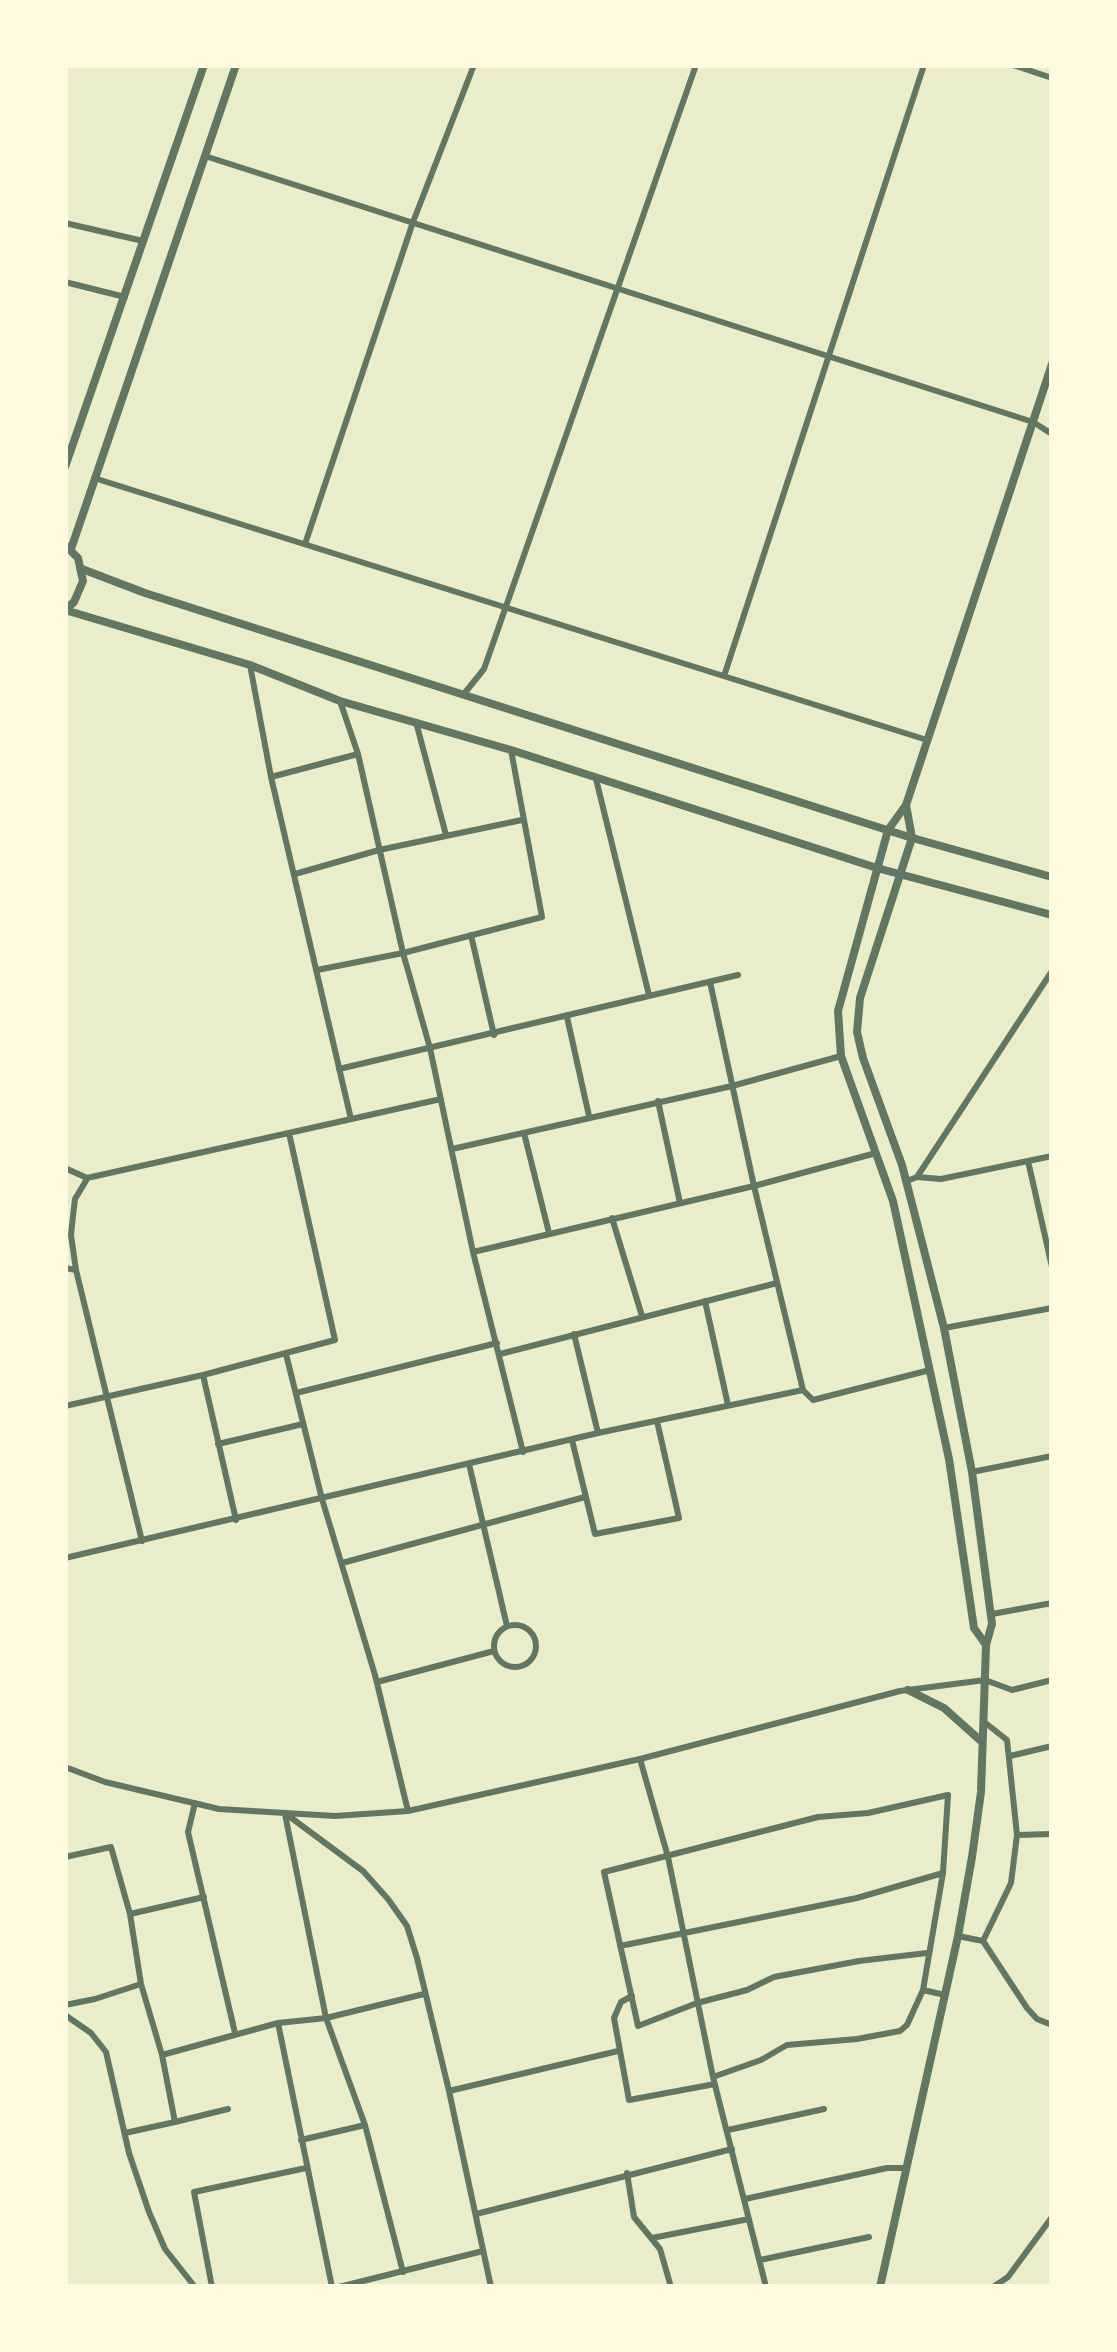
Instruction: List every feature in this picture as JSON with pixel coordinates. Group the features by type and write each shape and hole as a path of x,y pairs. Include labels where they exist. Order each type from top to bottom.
{"street":[{"path":"65,467 204,65"},
{"path":"236,65 68,547 82,570 80,592 65,610 250,666 340,701 511,750 877,868 1052,914"},
{"path":"305,544 413,222 474,65"},
{"path":"463,695 484,669 696,65"},
{"path":"724,676 924,65"},
{"path":"1013,65 1052,78"},
{"path":"205,156 1032,422 1052,434"},
{"path":"65,224 143,241"},
{"path":"65,282 124,297"},
{"path":"986,1645 974,1628 949,1459 893,1201 841,1056 837,1028 840,996 888,830 906,804 1052,364"},
{"path":"94,478 927,740"},
{"path":"82,570 145,594 912,838 1052,877"},
{"path":"250,666 271,777 350,1120"},
{"path":"340,701 358,754 402,953 430,1048 473,1252 523,1452"},
{"path":"416,722 446,835"},
{"path":"317,970 542,917 511,750"},
{"path":"271,777 358,754"},
{"path":"596,779 649,995"},
{"path":"880,2287 958,1936 980,1792 986,1645 992,1614 972,1472 944,1328 907,1182 863,1058 857,1021 860,998 912,838 906,804"},
{"path":"295,874 380,850 522,820"},
{"path":"471,934 494,1035"},
{"path":"907,1182 917,1177 1052,970"},
{"path":"339,1069 738,975"},
{"path":"710,982 804,1390 812,1400 930,1370"},
{"path":"567,1017 589,1116"},
{"path":"452,1149 732,1086 841,1056"},
{"path":"65,1168 87,1178 441,1099"},
{"path":"658,1102 680,1203"},
{"path":"65,1406 335,1340 289,1133"},
{"path":"524,1133 549,1234"},
{"path":"473,1252 876,1153"},
{"path":"917,1177 941,1179 1052,1156"},
{"path":"1028,1161 1048,1234 1052,1266"},
{"path":"87,1178 73,1216 76,1270 142,1541"},
{"path":"612,1218 642,1316"},
{"path":"65,1268 76,1270"},
{"path":"500,1354 777,1283"},
{"path":"704,1301 728,1406"},
{"path":"944,1328 1052,1308"},
{"path":"574,1334 598,1433"},
{"path":"296,1393 497,1344"},
{"path":"286,1353 322,1498 377,1682 408,1811"},
{"path":"203,1375 236,1520"},
{"path":"65,1558 598,1433 804,1390"},
{"path":"572,1440 595,1534 679,1518 657,1421"},
{"path":"218,1444 303,1424"},
{"path":"972,1472 1052,1456"},
{"path":"469,1464 507,1626"},
{"path":"342,1563 585,1498"},
{"path":"992,1614 1052,1603"},
{"path":"507,1626 523,1626 532,1634 536,1645 532,1657 523,1665 511,1666 500,1661 494,1651 496,1636 507,1626"},
{"path":"377,1682 494,1651"},
{"path":"65,1767 106,1782 219,1809 336,1816 408,1811 640,1759 908,1690 985,1680 1012,1690 1052,1680"},
{"path":"908,1690 944,1708 982,1742"},
{"path":"982,1721 1007,1740 1016,1836 1011,1883 982,1941"},
{"path":"1010,1756 1052,1746"},
{"path":"640,1759 686,1930 697,2003 764,2286"},
{"path":"632,1996 618,2006 614,2018 629,2100 714,2080 787,2045 856,2040 900,2031 907,2025 923,1990 942,1874 948,1795 868,1812 818,1817 604,1872 632,1996 638,2026 697,2003 747,1990 774,1977 927,1953"},
{"path":"195,1804 188,1832 236,2033"},
{"path":"285,1813 362,1871 406,1926 449,2091 492,2287"},
{"path":"285,1813 326,2018 365,2125 402,2272"},
{"path":"1016,1836 1052,1834"},
{"path":"65,1857 111,1847 130,1914 141,1984 162,2055 175,2122"},
{"path":"620,1946 857,1898 942,1874"},
{"path":"130,1914 204,1897"},
{"path":"958,1936 982,1941 1027,2008 1052,2025"},
{"path":"65,2005 96,2000 141,1984"},
{"path":"923,1990 945,1995"},
{"path":"162,2055 278,2023 326,2018 424,1994"},
{"path":"65,2015 91,2033 106,2052 149,2212 165,2249 195,2287"},
{"path":"278,2023 332,2287"},
{"path":"449,2091 618,2051"},
{"path":"125,2133 228,2109"},
{"path":"728,2130 824,2110"},
{"path":"301,2140 365,2125"},
{"path":"476,2214 732,2149"},
{"path":"212,2287 194,2192 306,2168"},
{"path":"744,2200 887,2168 907,2168"},
{"path":"627,2173 634,2218 660,2249 670,2287"},
{"path":"993,2287 1008,2277 1052,2216"},
{"path":"652,2238 749,2219"},
{"path":"760,2260 869,2238"},
{"path":"340,2287 484,2251"}]}
